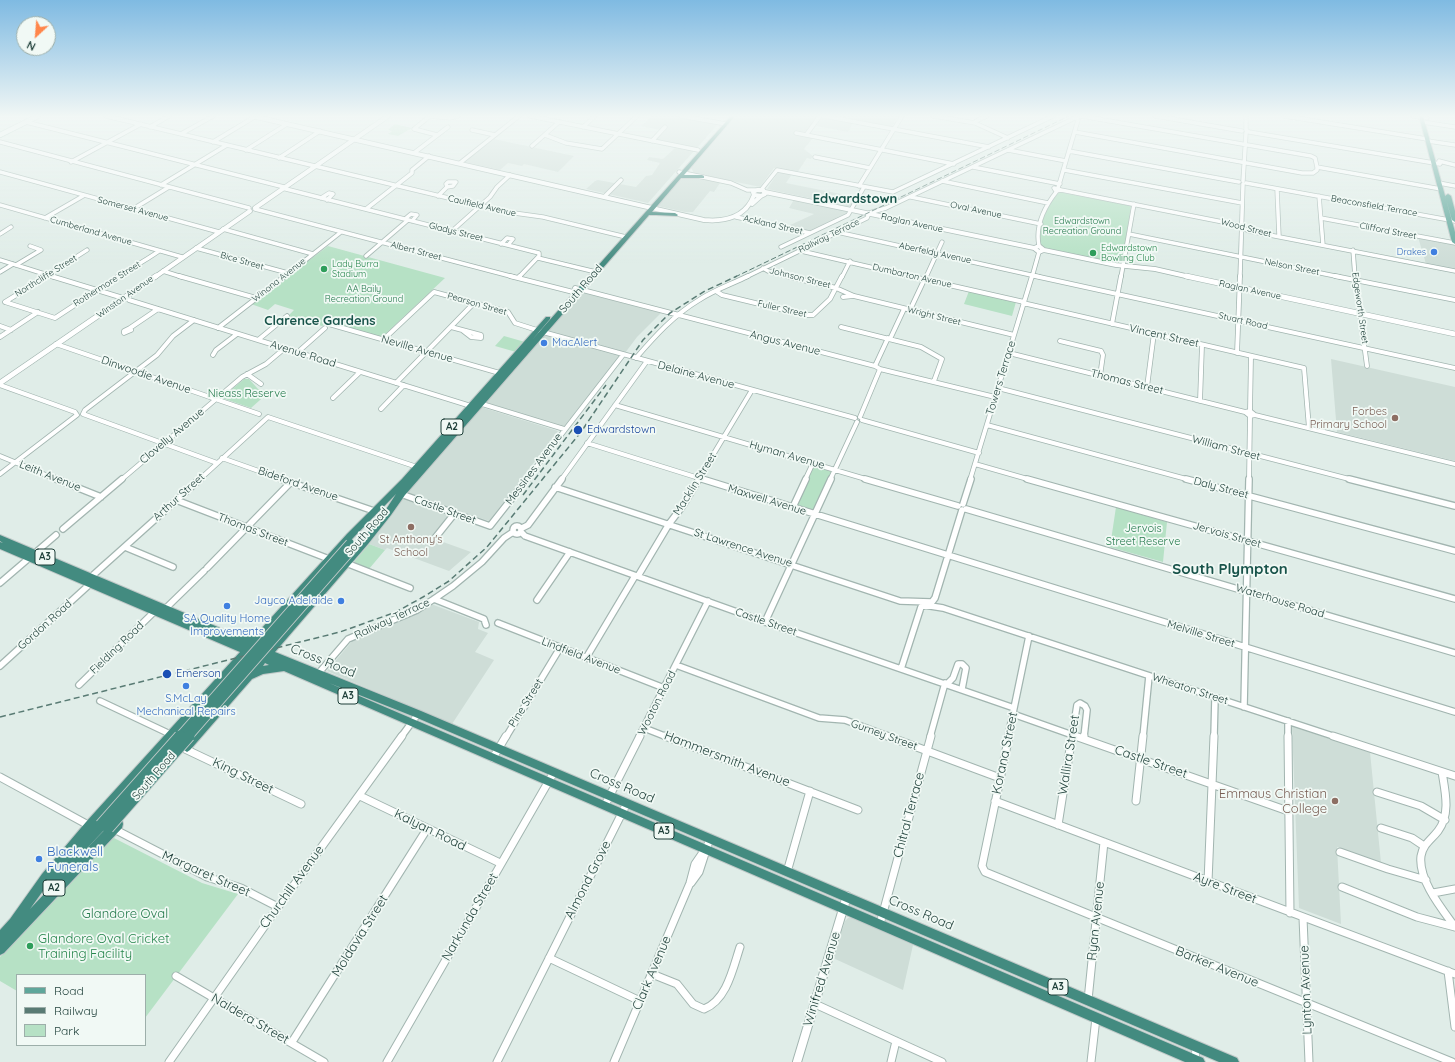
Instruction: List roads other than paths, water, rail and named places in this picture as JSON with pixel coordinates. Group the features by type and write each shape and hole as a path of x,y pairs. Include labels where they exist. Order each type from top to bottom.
{"highway":[{"name":"South Road","path":"682,173 687,166"},
{"name":"South Road","path":"0,948 103,827 353,544 401,494 502,374 688,166"},
{"path":"682,173 694,175"},
{"path":"682,173 688,176 702,177"},
{"path":"649,209 656,212 675,215"},
{"name":"South Road","path":"353,544 404,481 476,405"},
{"path":"103,827 172,735 329,560 404,481"},
{"path":"103,827 185,749 346,563 388,513 401,494"},
{"name":"Cross Road","path":"0,538 33,555 90,580 165,609 228,636 249,648"},
{"name":"Cross Road","path":"0,545 33,555"},
{"name":"Cross Road","path":"90,580 154,612 249,648 316,677 418,714 498,748 622,813 787,872 847,896 1233,1062"},
{"path":"154,612 165,609"},
{"path":"228,636 248,637 267,629 286,632"},
{"name":"Cross Road","path":"266,656 286,668 316,677 411,723 493,758 610,796 627,803 843,908 1196,1061"},
{"path":"244,680 254,673 262,670 286,668"},
{"path":"228,673 244,680"},
{"name":"South Road","path":"1,936 103,827"},
{"path":"1023,972 1027,981 1025,987"},
{"path":"1036,992 1034,987 1040,980"}],"main road":[{"path":"1440,166 1442,185 1450,206 1453,220 1455,243"}],"street":[{"name":"Albert Street","path":"85,166 518,278 576,291"},
{"path":"161,185 194,166"},
{"name":"Gladys Street","path":"197,166 539,253 538,257 593,271"},
{"name":"Caulfield Avenue","path":"315,166 507,212 543,217 624,236"},
{"name":"Winston Avenue","path":"0,384 315,166"},
{"path":"366,209 418,166"},
{"path":"471,166 605,196 649,209 710,221 738,217 753,198 754,192 723,181 694,175"},
{"path":"858,166 870,168 859,186"},
{"path":"675,215 712,223 727,222 738,217 762,193 778,170 892,192 951,166"},
{"name":"Railway Terrace","path":"636,358 660,329 700,299 801,251 868,216 976,166"},
{"path":"1044,250 1039,252 1036,247 1037,236 1048,203 1059,188 1065,166"},
{"name":"Beaconsfield Terrace","path":"1151,166 1453,220"},
{"path":"1237,353 1243,166"},
{"path":"1263,166 1305,173 1313,173 1317,170 1317,167 1455,186"},
{"name":"Wood Street","path":"973,167 1059,188 1233,224 1242,228 1279,236 1455,271"},
{"path":"1064,170 1242,203"},
{"name":"Somerset Avenue","path":"0,172 83,196 313,254"},
{"path":"452,231 481,206 497,187 510,175"},
{"path":"605,196 621,180"},
{"path":"942,181 1048,203"},
{"path":"133,209 169,187"},
{"path":"438,196 447,187"},
{"path":"781,247 848,215 864,187"},
{"path":"1277,189 1279,236"},
{"name":"Raglan Avenue","path":"754,192 791,197 852,209 868,216 1036,247"},
{"name":"Gladys Street","path":"321,198 329,193 333,194 327,200"},
{"path":"44,218 83,196"},
{"path":"1319,196 1323,245"},
{"name":"Oval Avenue","path":"911,197 1041,224"},
{"path":"1112,324 1134,204"},
{"name":"Cumberland Avenue","path":"0,205 182,257"},
{"name":"Ackland Street","path":"738,217 810,234"},
{"name":"Clifford Street","path":"1321,218 1455,243"},
{"path":"366,256 408,220"},
{"path":"0,234 11,227"},
{"name":"Winona Avenue","path":"218,328 341,232"},
{"name":"Aberfeldy Avenue","path":"837,232 1032,275"},
{"name":"Nelson Street","path":"1129,234 1455,300"},
{"name":"Gladys Street","path":"501,244 507,238 513,239 508,245"},
{"path":"910,310 942,242"},
{"path":"0,272 41,250 30,246"},
{"path":"1036,247 1044,250"},
{"name":"Bice Street","path":"196,248 288,273"},
{"name":"Northcliffe Street","path":"38,312 5,302 87,250"},
{"name":"Raglan Avenue","path":"1044,250 1123,266 1155,269 1455,334"},
{"name":"Edgeworth Street","path":"1353,250 1355,280 1367,366"},
{"name":"Rothermore Street","path":"38,312 55,318 159,251"},
{"name":"Dumbarton Avenue","path":"801,251 1024,302"},
{"name":"Towers Terrace","path":"931,602 935,598 1039,252"},
{"path":"518,278 538,257"},
{"path":"0,260 123,298"},
{"path":"836,288 850,262"},
{"name":"Johnson Street","path":"763,268 768,271 836,288"},
{"path":"163,271 256,298"},
{"name":"Stuart Road","path":"1032,275 1455,368"},
{"name":"Fuller Street","path":"716,291 723,295 813,315 826,304 836,288"},
{"name":"Wright Street","path":"836,288 854,296 1014,335"},
{"name":"Angus Avenue","path":"576,291 677,315 875,366 880,369 996,397"},
{"name":"Pearson Street","path":"384,339 434,292 508,312 515,323 540,331"},
{"name":"Wright Street","path":"843,297 854,296"},
{"name":"Avenue Road","path":"129,300 404,386 476,405"},
{"name":"Vincent Street","path":"1024,302 1112,324 1304,368 1309,428"},
{"path":"396,383 474,303"},
{"path":"130,328 158,309"},
{"path":"875,366 904,309"},
{"path":"0,337 38,312"},
{"path":"258,340 287,316"},
{"path":"194,320 173,336 157,355 85,410 83,414 217,463"},
{"name":"Neville Avenue","path":"329,324 502,374"},
{"path":"0,326 11,330"},
{"path":"451,327 462,330"},
{"path":"841,327 921,347 942,359 934,381"},
{"path":"298,352 325,328"},
{"name":"Delaine Avenue","path":"540,331 979,453"},
{"path":"1147,387 1154,333"},
{"path":"213,355 216,350 237,334"},
{"path":"1060,341 1101,351 1103,355 1100,376"},
{"name":"Dinwoodie Avenue","path":"56,344 259,414"},
{"path":"1200,401 1202,345"},
{"name":"Clovelly Avenue","path":"63,529 216,399 247,374 266,364 285,348"},
{"name":"Thomas Street","path":"1009,353 1455,464"},
{"path":"564,429 623,355"},
{"path":"1244,707 1251,356"},
{"path":"521,530 528,524 647,361"},
{"path":"766,622 880,369"},
{"path":"333,398 360,372"},
{"path":"247,374 261,384"},
{"path":"0,384 75,412 77,415 0,474"},
{"path":"381,409 404,386"},
{"name":"William Street","path":"998,388 1248,454 1455,506"},
{"name":"Macklin Street","path":"586,658 669,524 684,504 752,390"},
{"name":"Messines Avenue","path":"476,405 564,429 490,526"},
{"name":"Hyman Avenue","path":"615,405 962,507"},
{"name":"Arthur Street","path":"90,580 268,417 417,467"},
{"name":"Daly Street","path":"987,425 1455,551"},
{"name":"Maxwell Avenue","path":"587,444 948,555"},
{"name":"Leith Avenue","path":"0,456 101,497"},
{"name":"Bideford Avenue","path":"222,458 374,511"},
{"path":"793,507 813,463"},
{"name":"Jervois Street","path":"975,464 1455,599"},
{"path":"165,609 206,570 291,482"},
{"name":"St Lawrence Avenue","path":"555,487 900,600 931,602"},
{"name":"Castle Street","path":"401,494 490,526"},
{"name":"Thomas Street","path":"176,500 329,560"},
{"name":"Waterhouse Road","path":"962,507 1455,653"},
{"path":"435,538 454,514"},
{"name":"Railway Terrace","path":"316,677 348,639 417,610 453,586 482,562 504,538 513,532 515,527 521,530"},
{"name":"Castle Street","path":"521,530 525,536 766,622 962,689 1072,735 1288,811"},
{"path":"0,583 56,535"},
{"path":"125,547 173,567"},
{"path":"537,600 570,552"},
{"name":"Melville Street","path":"948,555 1455,712"},
{"path":"346,563 410,588"},
{"name":"Gordon Road","path":"0,666 90,580"},
{"path":"434,599 484,619 486,625"},
{"name":"Wooton Road","path":"605,805 708,601"},
{"path":"901,669 921,607 931,602"},
{"name":"Wheaton Street","path":"924,605 943,608 1455,776"},
{"name":"Fielding Road","path":"79,685 154,612"},
{"name":"Lindfield Avenue","path":"498,623 664,688"},
{"name":"Korana Street","path":"983,869 983,861 1029,636"},
{"name":"Pine Street","path":"493,758 560,648"},
{"name":"Chitral Terrace","path":"880,924 946,684 953,678 958,664 962,664 966,668 962,689"},
{"name":"Gurney Street","path":"676,666 819,718 845,720 1000,778"},
{"path":"1136,801 1149,676"},
{"path":"1208,882 1213,784 1215,698"},
{"path":"100,701 172,735"},
{"name":"Wallira Street","path":"1058,824 1077,705 1080,703 1085,706 1087,710 1084,739"},
{"name":"Churchill Avenue","path":"169,1062 278,907 418,714"},
{"path":"1288,721 1290,913"},
{"name":"Hammersmith Avenue","path":"644,728 858,810"},
{"name":"King Street","path":"185,749 301,804"},
{"path":"1442,772 1447,802 1445,820 1438,832 1424,846 1422,870 1433,893 1455,927"},
{"name":"Margaret Street","path":"0,777 207,877 241,888 278,907"},
{"name":"Narkunda Street","path":"387,1062 500,863 551,777"},
{"path":"787,872 810,791"},
{"path":"1377,792 1416,802 1427,807 1445,820"},
{"name":"Kalyan Road","path":"360,796 500,863"},
{"name":"Ayre Street","path":"995,801 1303,918 1451,972"},
{"name":"Almond Grove","path":"497,1062 627,803"},
{"path":"1381,828 1412,838 1424,846"},
{"name":"Moldavia Street","path":"292,1042 427,829"},
{"name":"Ryan Avenue","path":"1088,1000 1104,842"},
{"name":"Clark Avenue","path":"614,1062 690,883 699,872 708,843"},
{"path":"1340,852 1388,869 1426,880"},
{"name":"Barker Avenue","path":"983,869 990,875 1452,1062"},
{"path":"1342,887 1417,917 1455,927"},
{"path":"1433,893 1455,889"},
{"name":"Winifred Avenue","path":"797,1062 847,896"},
{"name":"Lynton Avenue","path":"1303,918 1309,1062"},
{"path":"652,974 675,982 694,1005 704,1009 708,1008 716,1001 728,981 740,947"},
{"path":"549,958 640,1001"},
{"path":"1451,972 1455,1027"},
{"name":"Naldera Street","path":"176,976 292,1042 324,1062"},
{"path":"815,1004 942,1062"},
{"path":"1091,1062 1096,1018"},
{"path":"891,1062 896,1041"},
{"path":"1196,1046 1196,1061"}],"railway":[{"path":"735,277 966,166"},
{"path":"0,717 340,632 396,612 423,597 449,581 487,547 581,432 643,340 670,313 705,291 737,276"},
{"path":"523,495 606,385"}],"place":[{"name":"Drakes","path":"1434,252"},
{"name":"Edwardstown Bowling Club","path":"1093,253"},
{"name":"Lady Burra Stadium","path":"324,269"},
{"name":"MacAlert","path":"544,343"},
{"name":"Forbes Primary School","path":"1395,418"},
{"name":"Edwardstown","path":"578,430"},
{"name":"St Anthony's School","path":"411,527"},
{"name":"Jayco Adelaide","path":"341,601"},
{"name":"SA Quality Home Improvements","path":"227,606"},
{"name":"Emerson","path":"167,674"},
{"name":"S.McLay Mechanical Repairs","path":"186,686"},
{"name":"Emmaus Christian College","path":"1335,801"},
{"name":"Blackwell Funerals","path":"39,859"},
{"name":"Glandore Oval Cricket Training Facility","path":"30,946"}],"district":[{"name":"Edwardstown","path":"855,199"},
{"name":"Clarence Gardens","path":"320,321"},
{"name":"South Plympton","path":"1230,569"}],"park label":[{"name":"Edwardstown Recreation Ground","path":"1082,226"},
{"name":"AA Baily Recreation Ground","path":"364,294"},
{"name":"Nieass Reserve","path":"247,394"},
{"name":"Jervois Street Reserve","path":"1143,535"},
{"name":"Glandore Oval","path":"125,914"}]}
